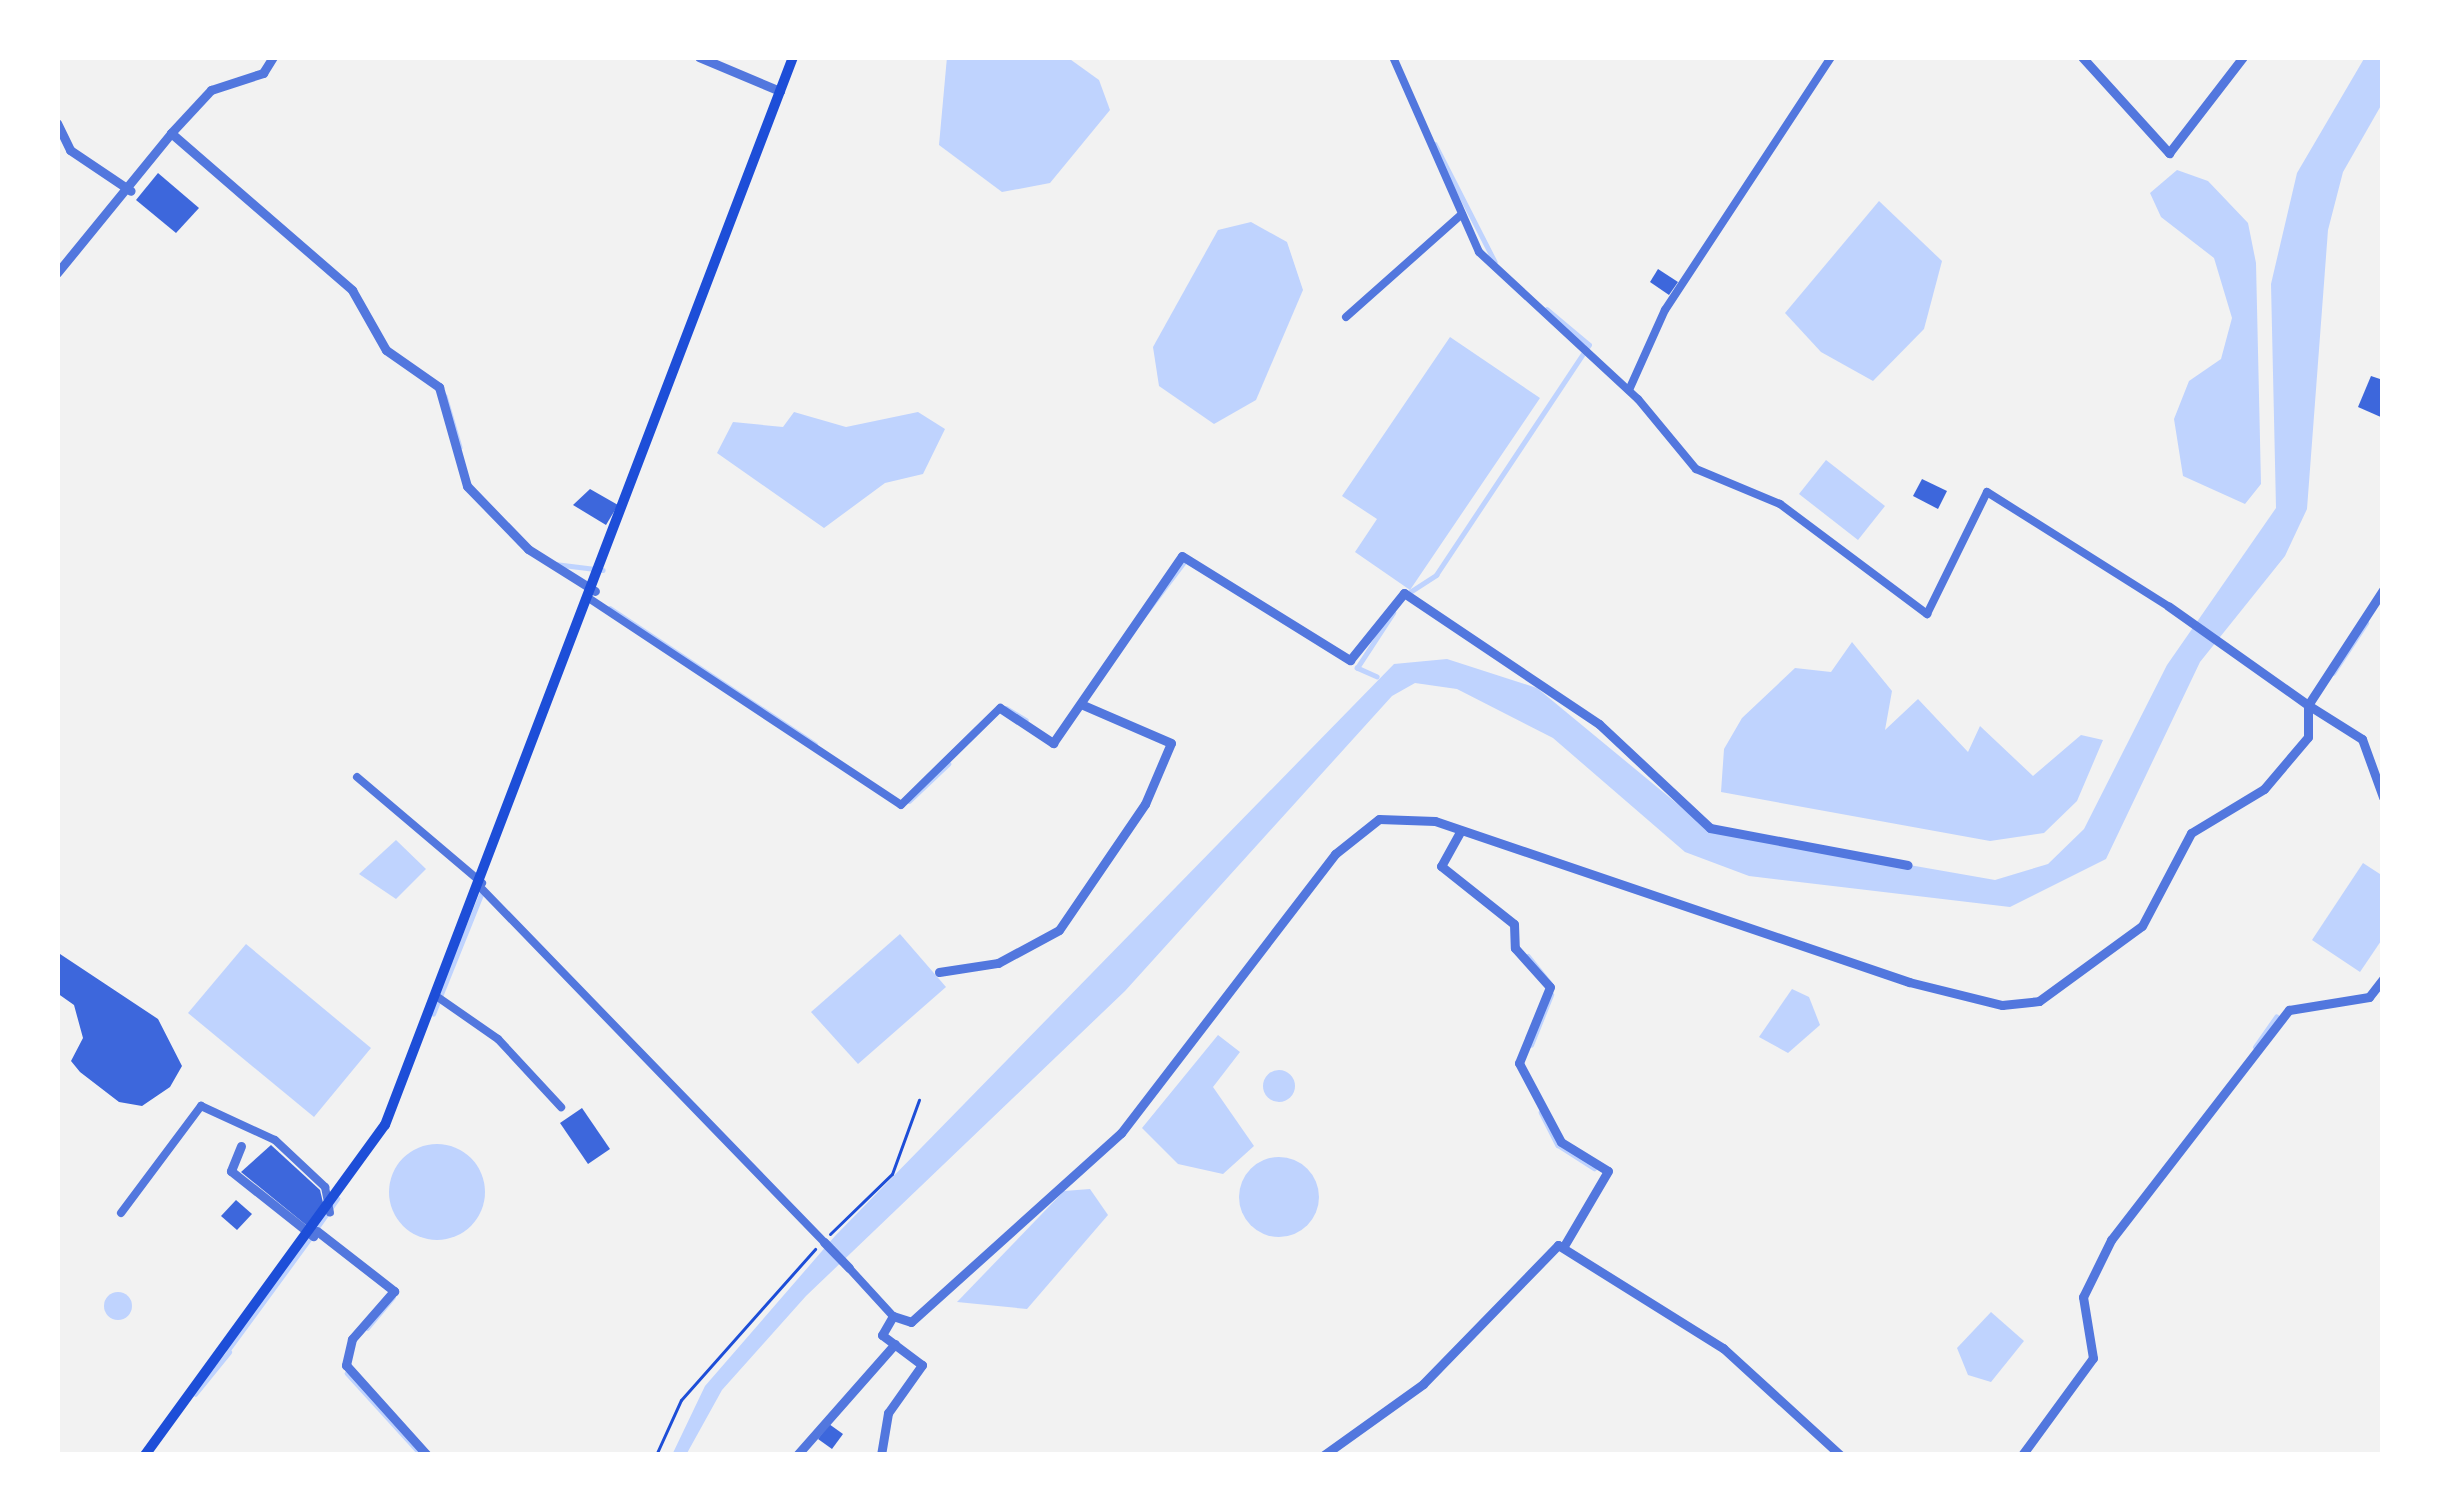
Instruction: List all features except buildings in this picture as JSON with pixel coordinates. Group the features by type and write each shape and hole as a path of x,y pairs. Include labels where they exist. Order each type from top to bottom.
{"main road":[{"path":"145,1455 315,1234 385,1125 482,886 793,57"}],"street":[{"path":"57,273 131,191 171,133 211,90 263,73 273,57"},
{"path":"699,57 780,92"},
{"path":"1393,57 1488,264 1629,389 1696,469 1780,504 1928,614 1987,492 2168,605 2362,739 2383,797"},
{"path":"1629,389 1665,310 1831,57"},
{"path":"2082,57 2169,153 2242,57"},
{"path":"57,123 70,150 131,191"},
{"path":"171,133 352,290 386,350 439,387 467,486 528,549 901,805 1000,708 1053,743 1182,556 1350,660 1404,593 1613,738 1639,773 1710,828 1908,865"},
{"path":"1346,317 1462,214"},
{"path":"357,777 482,886 893,1316 911,1322 1120,1132 1347,842 1396,813 1774,944 2002,1005 2039,1001 2142,926 2191,833 2264,789 2308,737 2308,705 2383,590"},
{"path":"939,972 998,963 1059,930 1145,804 1171,742 1081,704"},
{"path":"1324,1455 1423,1384 1564,1246 1608,1171 1561,1142 1519,1063 1550,986 1515,948 1514,924 1441,866 1460,832"},
{"path":"2022,1455 2092,1358 2083,1297 2111,1240 2289,1010 2369,998 2383,979"},
{"path":"439,998 498,1039 560,1107"},
{"path":"122,1213 201,1106 275,1140 325,1187 330,1213"},
{"path":"242,1146 231,1171 394,1292 352,1339 346,1365 427,1455"},
{"path":"1564,1246 1723,1348 1840,1455"},
{"path":"881,1455 888,1413 922,1365 882,1335 893,1316"},
{"path":"796,1455 895,1345"}],"path":[{"path":"656,1455 681,1400 824,1241 892,1174 919,1100"}],"water":[{"path":"947,57 1067,57 1099,80 1110,110 1050,183 1002,192 939,145"},
{"path":"2365,57 2383,57 2383,102 2343,172 2328,230 2307,509 2285,556 2200,662 2106,859 2010,907 1749,876 1685,852 1553,738 1457,689 1415,683 1392,696 1125,991 806,1296 722,1390 686,1455 672,1455 705,1386 835,1236 1394,664 1447,659 1537,688 1709,830 1995,880 2048,864 2084,829 2167,665 2276,508 2271,284 2297,173"},
{"path":"2177,170 2208,181 2248,223 2256,263 2261,484 2245,504 2183,476 2174,419 2189,381 2221,359 2232,318 2214,258 2161,217 2150,193"},
{"path":"1879,201 1942,261 1924,329 1873,381 1821,352 1785,313"},
{"path":"1251,222 1287,242 1303,290 1256,400 1214,424 1159,386 1153,347 1218,230"},
{"path":"1450,337 1540,398 1410,590 1355,552 1377,519 1342,496"},
{"path":"794,412 846,427 918,412 945,429 923,474 885,483 824,528 717,453 733,422 783,427"},
{"path":"1826,460 1885,506 1858,540 1799,494"},
{"path":"1852,642 1892,691 1885,730 1918,699 1968,752 1980,726 2033,776 2081,735 2103,740 2077,801 2044,833 1990,841 1721,792 1724,749 1742,718 1795,668 1831,672"},
{"path":"396,840 426,869 396,899 359,874"},
{"path":"2363,863 2383,876 2383,938 2360,972 2312,940"},
{"path":"900,934 946,987 858,1064 811,1012"},
{"path":"246,944 371,1048 314,1117 188,1013"},
{"path":"1792,989 1809,997 1820,1025 1788,1053 1759,1037"},
{"path":"1218,1035 1240,1052 1213,1087 1254,1146 1223,1174 1178,1164 1142,1128"},
{"path":"1279,1070 1290,1075 1295,1086 1290,1097 1279,1102 1268,1097 1263,1086 1268,1075"},
{"path":"437,1144 471,1158 485,1192 471,1226 437,1240 403,1226 389,1192 403,1158"},
{"path":"1279,1157 1308,1168 1319,1197 1308,1226 1279,1237 1250,1226 1239,1197 1250,1168"},
{"path":"1090,1189 1108,1215 1027,1309 957,1302 1064,1191"},
{"path":"118,1292 128,1296 132,1306 128,1316 118,1320 108,1316 104,1306 108,1296"},
{"path":"1991,1312 2024,1341 1991,1382 1968,1375 1957,1348"}],"waterway":[{"path":"1435,144 1495,262"},
{"path":"1407,594 1436,575 1589,345 1547,310"},
{"path":"445,396 460,447"},
{"path":"1125,640 1184,562"},
{"path":"555,564 603,570"},
{"path":"610,608 815,744"},
{"path":"1377,677 1357,668 1393,613"},
{"path":"2333,673 2366,623"},
{"path":"1006,708 1026,720"},
{"path":"909,801 948,764"},
{"path":"433,1014 482,892"},
{"path":"1528,956 1551,984"},
{"path":"1531,1045 1551,995"},
{"path":"2255,1047 2276,1017"},
{"path":"1541,1112 1558,1145 1594,1168"},
{"path":"316,1229 337,1199"},
{"path":"228,1350 310,1238"},
{"path":"367,1328 393,1297"},
{"path":"195,1394 229,1352"},
{"path":"347,1373 419,1452"}]}
